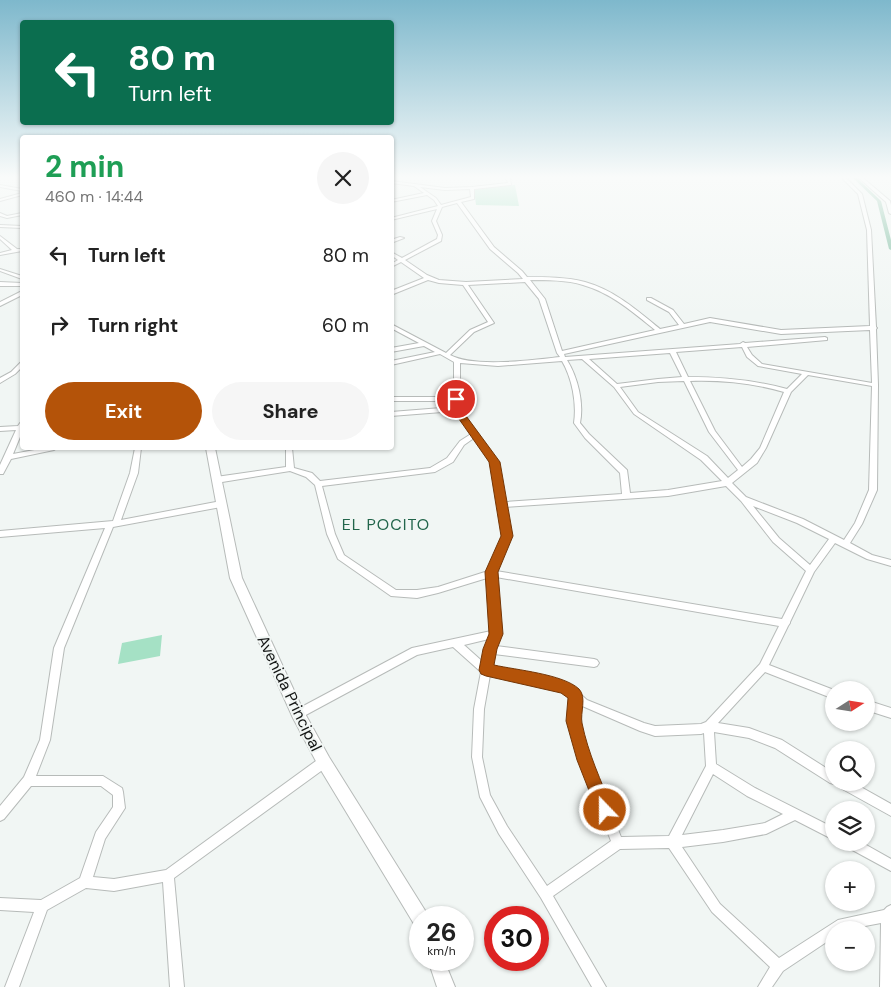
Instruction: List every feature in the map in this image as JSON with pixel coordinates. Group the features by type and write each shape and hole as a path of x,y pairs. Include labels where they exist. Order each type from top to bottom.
{"main road":[{"name":"Avenida Principal","path":"210,450 236,578 298,714 324,762 413,906"},
{"path":"440,971 446,987"}],"street":[{"path":"394,265 439,240 440,235 435,224"},
{"path":"474,224 492,248 514,266 542,299 561,356 570,370 574,384 579,412 577,423 587,436 624,472 626,494"},
{"path":"845,544 858,524 874,490 874,328 871,250 867,224"},
{"path":"0,226 20,227"},
{"path":"0,237 16,251"},
{"path":"394,241 402,238"},
{"path":"0,254 20,250"},
{"path":"394,255 429,278 440,281 564,279 594,286 634,311 659,331"},
{"path":"2,270 20,277"},
{"path":"394,292 429,278"},
{"path":"447,355 472,331 491,323 464,282"},
{"path":"0,284 20,285"},
{"path":"0,304 20,295"},
{"path":"649,299 671,311 682,325"},
{"path":"394,328 457,361 498,364 561,356 682,325 710,320 781,332 874,328"},
{"path":"561,356 584,358 825,339"},
{"path":"394,349 426,344"},
{"path":"743,344 753,360 760,364 874,385"},
{"path":"394,362 441,352"},
{"path":"673,352 712,432 742,470"},
{"path":"584,358 616,386 636,413 704,458 743,499 776,540 810,570"},
{"path":"457,361 456,409 494,462 507,536 491,572 496,634 490,649 486,670 480,709 477,757 486,797 503,830 545,894 599,987"},
{"path":"0,381 13,374 20,366"},
{"path":"502,504 626,494 668,493 727,483 754,462 763,448 788,391 807,373"},
{"path":"616,386 688,380 768,384 788,391"},
{"path":"394,399 456,399"},
{"path":"394,414 456,409"},
{"path":"0,429 20,426"},
{"path":"0,472 20,430"},
{"path":"318,484 432,470 450,460 462,443 475,434"},
{"path":"8,457 44,450"},
{"path":"0,816 28,781 45,740 59,648 134,473 138,450"},
{"path":"289,450 290,468"},
{"path":"216,480 290,468 309,475 318,484 331,534 341,557 394,594 417,594 438,590 491,572 786,623"},
{"path":"743,499 800,521 870,557 891,563"},
{"path":"0,534 113,524 221,504"},
{"path":"456,643 486,670 565,688 584,703 655,731 701,729 709,726 762,667 786,623 810,570 834,538"},
{"path":"298,714 415,651 496,634"},
{"path":"490,649 594,663"},
{"path":"762,667 825,692"},
{"path":"575,695 574,721 584,760 618,843"},
{"path":"875,708 891,713"},
{"path":"672,842 711,767 709,726"},
{"path":"709,726 750,733 778,744 825,773"},
{"path":"0,904 42,906 85,882 114,885 168,875 324,762"},
{"path":"711,767 751,792 825,829"},
{"path":"28,781 103,781 118,792 119,808 100,836 85,882"},
{"path":"857,791 891,810"},
{"path":"545,894 618,843 672,842 766,828 796,814"},
{"path":"672,842 716,908 778,966"},
{"path":"865,851 891,865"},
{"path":"168,875 177,987"},
{"path":"12,987 42,906"},
{"path":"765,987 778,966 842,924 889,914 887,987"}],"green space":[{"path":"162,635 160,656 118,664 122,643"}],"waterway":[{"path":"885,224 891,249"}],"district":[{"name":"EL POCITO","path":"386,524"}],"route":[{"path":"456,399 456,409 494,462 507,536 491,572 496,634 490,649 486,670 565,688 575,695 574,721 584,760 605,810"}]}
